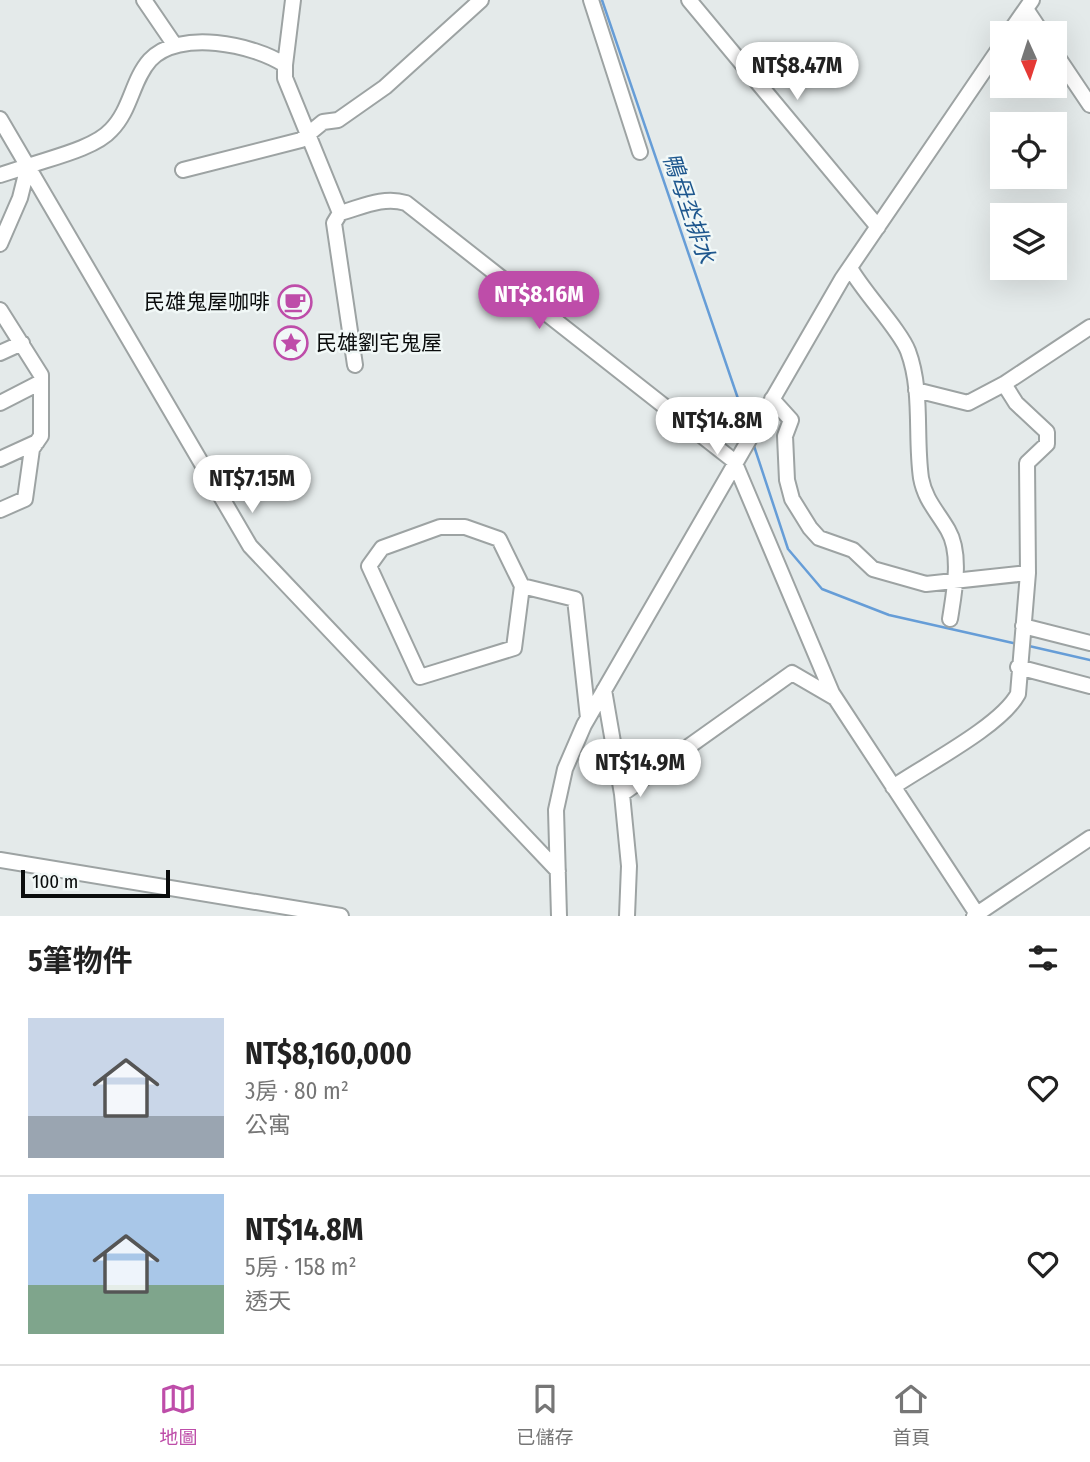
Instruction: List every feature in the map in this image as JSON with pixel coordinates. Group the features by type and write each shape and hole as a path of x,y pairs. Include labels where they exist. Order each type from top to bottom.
{"street":[{"path":"144,0 174,44"},
{"path":"293,0 285,78 340,214"},
{"path":"183,170 301,140 323,122 346,116 374,95 481,0"},
{"path":"591,0 640,152"},
{"path":"689,0 878,226"},
{"path":"1017,21 1029,4"},
{"path":"1029,4 1037,21"},
{"path":"0,175 70,152 110,132 127,109 149,61 174,44 237,46 266,52 285,65"},
{"path":"559,916 556,810 565,769 587,718 734,461 850,268 990,62"},
{"path":"1068,71 1090,104"},
{"path":"0,119 250,546 558,871"},
{"path":"0,244 20,198 28,166"},
{"path":"355,365 334,223 340,214 382,200 406,203 734,461 836,699 976,915 1090,838"},
{"path":"850,268 863,291 907,348 916,378 922,479 928,503 949,531 956,583 950,619"},
{"path":"0,310 41,375 41,436 32,449 25,499 0,510"},
{"path":"916,390 968,403 1004,384 1090,327"},
{"path":"0,353 22,343"},
{"path":"0,403 41,382"},
{"path":"893,787 1011,708 1018,694 1018,667 1028,573 1027,464 1047,444 1047,432 1016,403 1004,384"},
{"path":"772,399 791,420 785,436 787,480 792,499 810,528 831,544 853,550 873,569 926,584 956,583 1028,573"},
{"path":"0,459 37,442"},
{"path":"440,527 465,527 499,539 522,586 514,648 420,677 369,566 382,548 440,527"},
{"path":"522,586 575,598 587,718"},
{"path":"1023,626 1090,643"},
{"path":"1018,667 1090,686"},
{"path":"622,794 793,673 836,699"},
{"path":"604,690 622,794 629,866 626,916"},
{"path":"0,860 341,916"}],"waterway":[{"name":"鴨母坔排水","path":"602,0 747,425"},
{"name":"鴨母坔排水","path":"754,446 788,549 822,589 889,615 1013,643"},
{"name":"鴨母坔排水","path":"1029,646 1090,660"}],"place":[{"name":"民雄鬼屋咖啡","path":"295,302"},
{"name":"民雄劉宅鬼屋","path":"291,343"}]}
